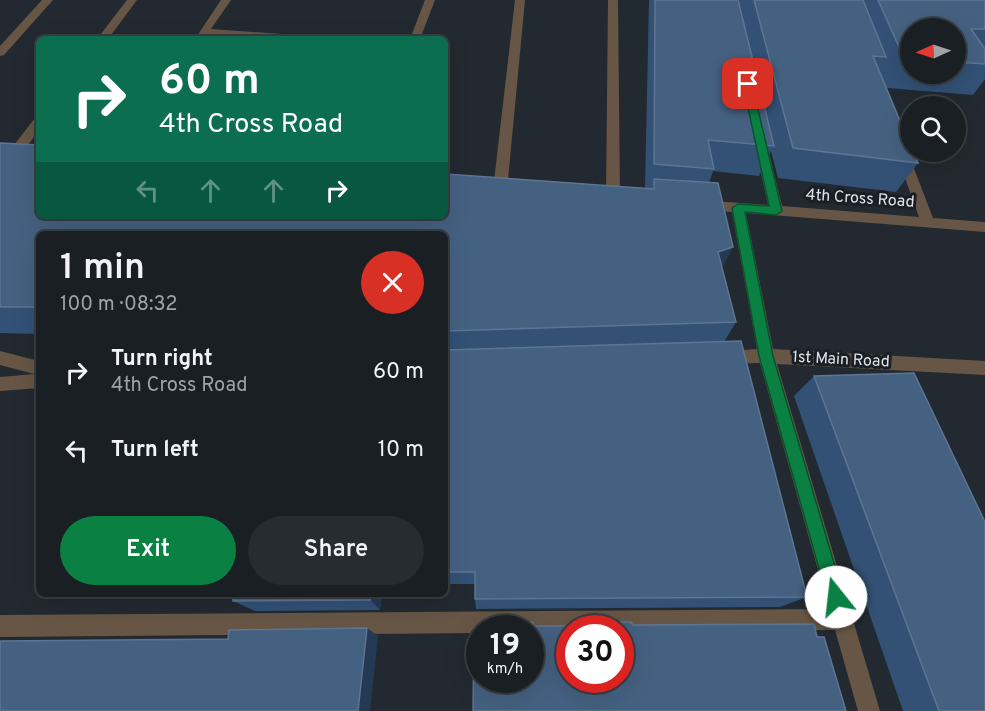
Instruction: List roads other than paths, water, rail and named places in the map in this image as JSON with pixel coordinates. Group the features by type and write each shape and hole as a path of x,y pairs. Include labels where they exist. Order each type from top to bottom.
{"street":[{"path":"0,53 48,0"},
{"path":"104,36 132,0"},
{"path":"202,36 226,0"},
{"path":"416,36 430,0"},
{"path":"500,190 520,0"},
{"path":"613,0 613,199"},
{"path":"6,156 36,124"},
{"path":"759,133 776,211"},
{"path":"898,145 928,223"},
{"path":"6,156 30,158"},
{"name":"4th Cross Road","path":"681,204 985,227"},
{"path":"738,208 766,356 869,711"},
{"name":"1st Main Road","path":"707,357 766,356 985,368"},
{"path":"0,358 36,367"},
{"path":"0,384 36,381"},
{"path":"0,626 842,619"}]}
